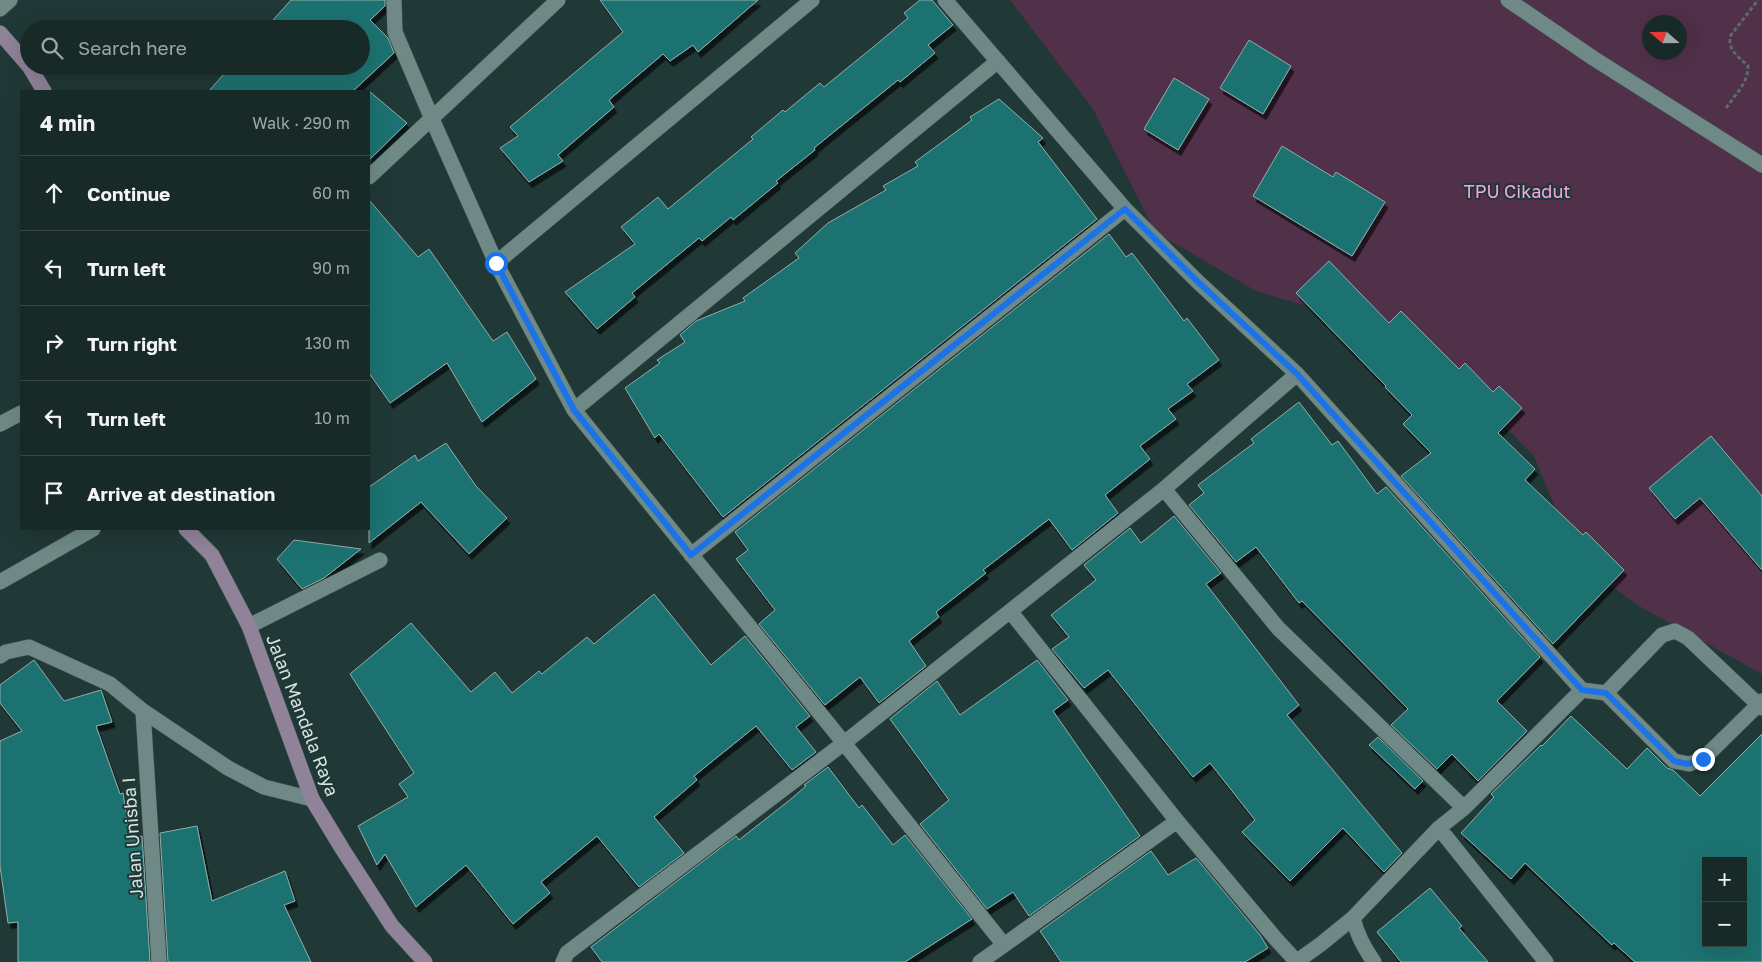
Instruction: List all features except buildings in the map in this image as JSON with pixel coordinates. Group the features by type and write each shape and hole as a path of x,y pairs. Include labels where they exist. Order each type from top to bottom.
{"street":[{"path":"0,9 10,0"},
{"path":"394,0 395,32 432,119 496,263 574,410 844,743 1004,945"},
{"path":"370,176 558,0"},
{"path":"496,263 812,0"},
{"path":"944,0 1125,209 1196,280 1297,374 1582,690 1606,693 1674,761 1688,764 1703,759 1761,705 1688,638 1675,632 1662,635 1606,693"},
{"path":"1508,0 1593,58 1762,165"},
{"path":"0,33 20,56"},
{"path":"574,410 998,61"},
{"path":"34,75 43,90"},
{"path":"691,555 1125,209"},
{"path":"563,962 567,953 844,743 1164,489 1297,374"},
{"path":"0,424 20,414"},
{"path":"1164,489 1278,628 1464,808"},
{"path":"0,582 91,530"},
{"name":"Jalan Mandala Raya","path":"187,530 212,556 249,626 312,799 392,926 425,962"},
{"path":"249,626 380,560"},
{"path":"1010,611 1177,821 1297,962 1353,918 1440,828 1464,808 1582,690"},
{"path":"0,656 6,652 29,647 110,684 143,711 228,768 264,787 312,799"},
{"name":"Jalan Unisba I","path":"143,711 159,962"},
{"path":"980,962 1177,821"},
{"path":"1440,828 1546,962"},
{"path":"1353,918 1356,931 1363,946 1374,962"}],"path":[{"path":"1710,131 1747,79 1748,66 1731,49 1729,40 1758,0"}],"green space":[{"name":"TPU Cikadut","path":"1010,0 1762,0 1762,674 1639,606 1577,561 1534,456 1458,379 1364,323 1256,291 1155,232 1093,109"}],"route":[{"path":"496,263 574,410 691,555 1125,209 1196,280 1297,374 1582,690 1606,693 1674,761 1688,764 1703,759"}]}
